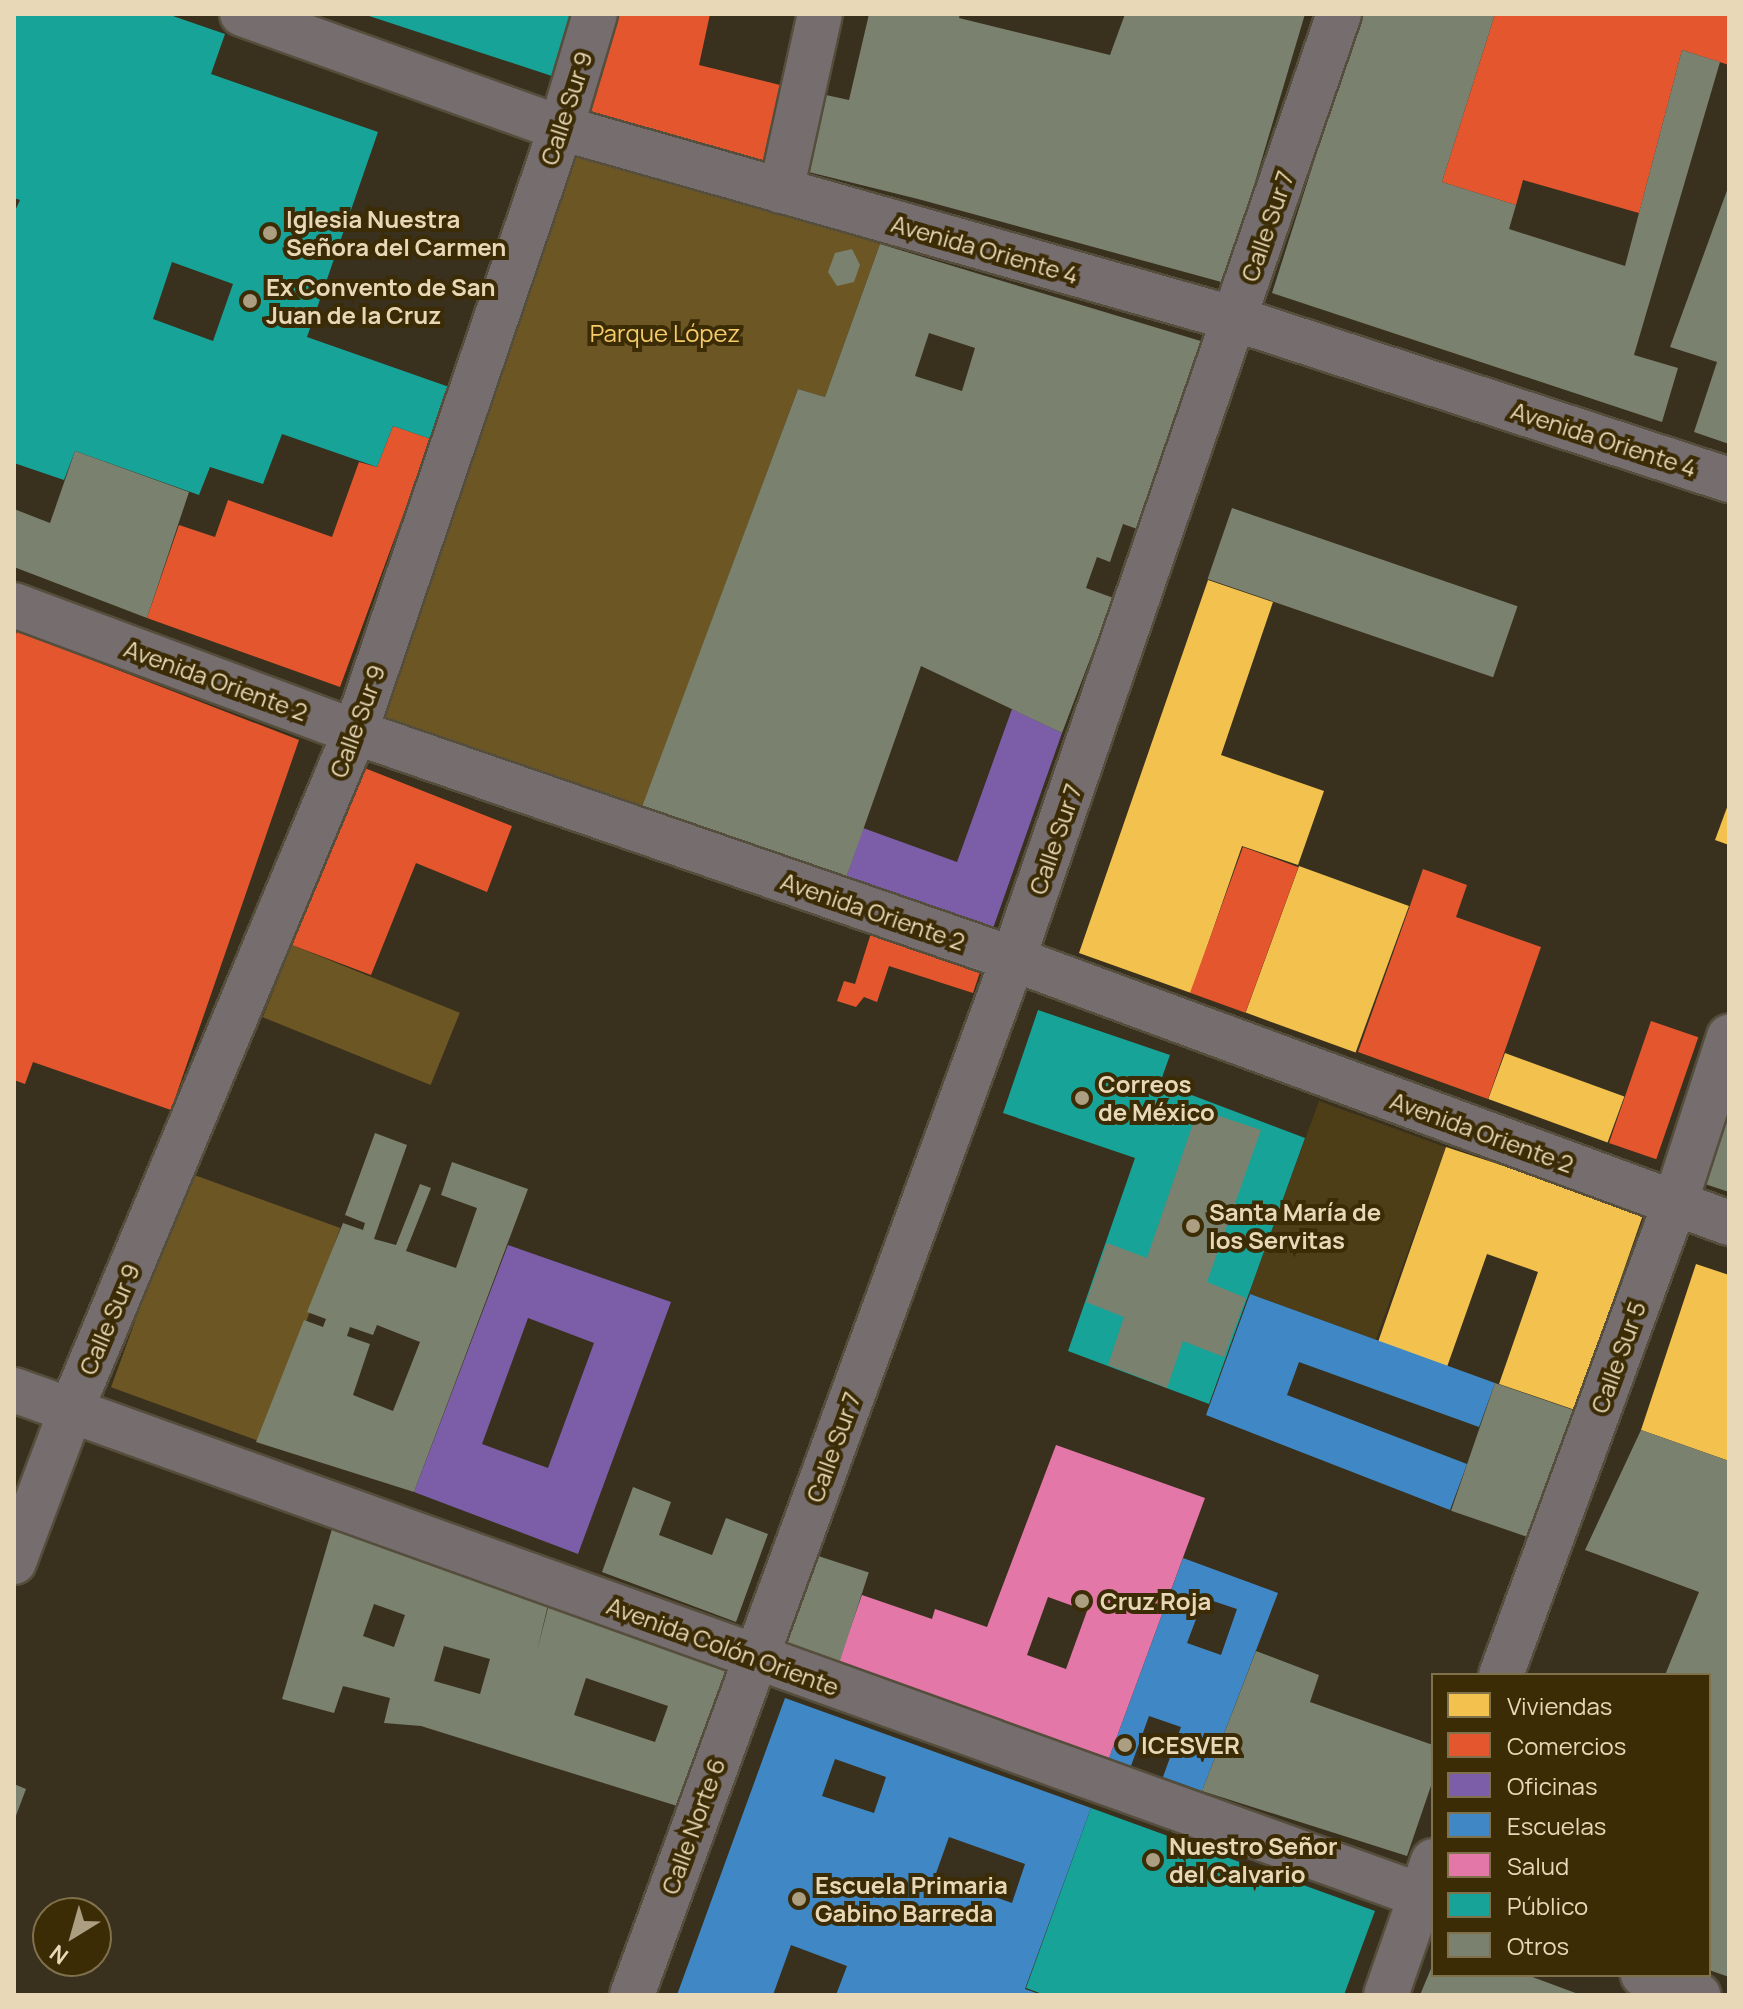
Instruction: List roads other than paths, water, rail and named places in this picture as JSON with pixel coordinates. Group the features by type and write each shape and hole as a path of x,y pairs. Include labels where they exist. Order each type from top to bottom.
{"street":[{"name":"Avenida Oriente 4","path":"242,14 561,128 1235,319 1729,480"},
{"name":"Calle Sur 9","path":"14,1562 71,1410 355,732 561,128 595,14"},
{"path":"781,191 820,14"},
{"name":"Calle Sur 7","path":"755,1658 1013,959 1339,14"},
{"name":"Avenida Oriente 2","path":"14,605 355,732 1013,959 1729,1223"},
{"name":"Calle Sur 5","path":"1502,1673 1675,1203 1729,1037"},
{"name":"Avenida Colón Oriente","path":"14,1390 755,1658 1429,1885"},
{"name":"Calle Norte 6","path":"632,1995 755,1658"},
{"path":"1386,1995 1429,1885"},
{"path":"1648,1977 1698,1995"}],"place":[{"name":"Iglesia Nuestra Señora del Carmen","path":"270,233"},
{"name":"Ex Convento de San Juan de la Cruz","path":"250,301"},
{"name":"Correos de México","path":"1082,1098"},
{"name":"Santa María de los Servitas","path":"1193,1226"},
{"name":"Cruz Roja","path":"1082,1601"},
{"name":"ICESVER","path":"1125,1745"},
{"name":"Nuestro Señor del Calvario","path":"1153,1860"},
{"name":"Escuela Primaria Gabino Barreda","path":"799,1899"}],"park label":[{"name":"Parque López","path":"665,333"}]}
